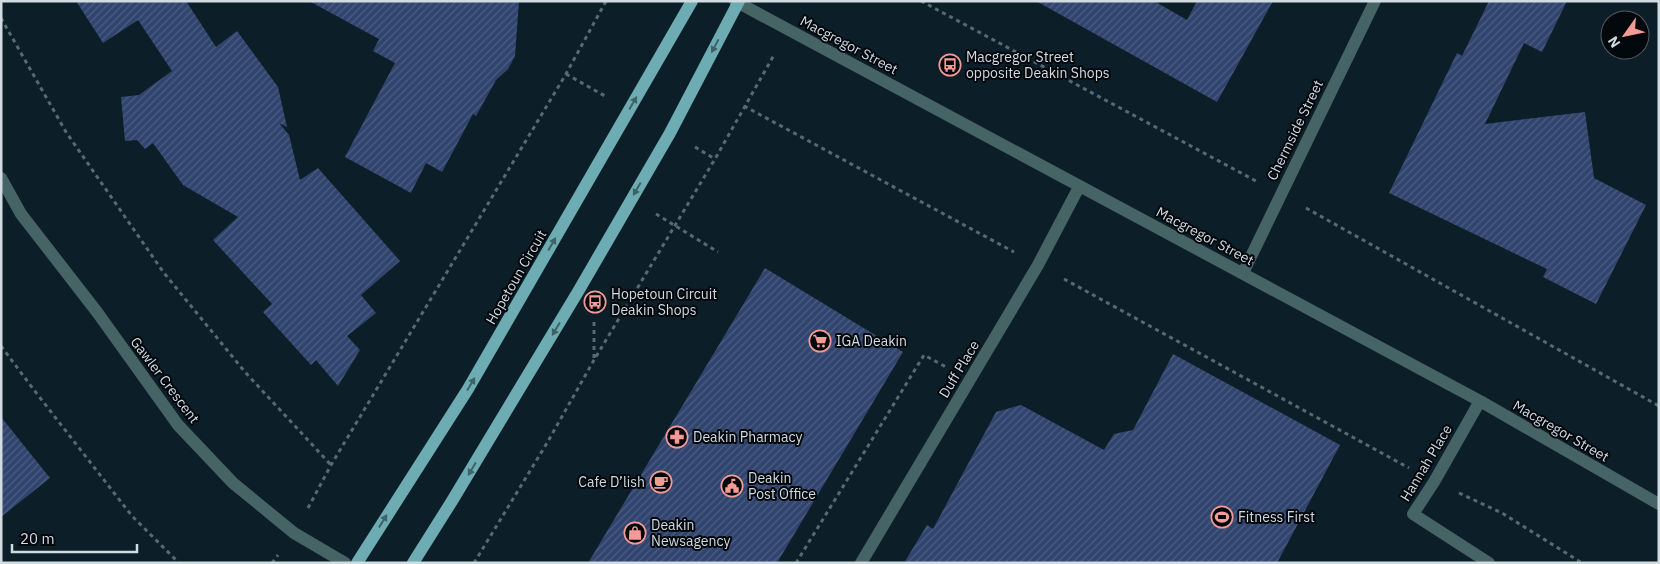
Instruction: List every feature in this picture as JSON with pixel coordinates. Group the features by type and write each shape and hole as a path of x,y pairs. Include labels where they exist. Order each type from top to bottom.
{"main road":[{"name":"Hopetoun Circuit","path":"358,563 468,389 692,1"},
{"path":"413,563 579,290 670,133 737,2"}],"street":[{"name":"Chermside Street","path":"1243,273 1375,1"},
{"name":"Macgregor Street","path":"737,2 1480,401 1659,504"},
{"name":"Gawler Crescent","path":"1,178 22,214 97,312 178,425 233,483 294,532 345,563"},
{"name":"Duff Place","path":"861,563 1038,265 1079,187"},
{"name":"Hannah Place","path":"1480,401 1434,482 1413,514 1489,563"}],"path":[{"path":"272,563 294,532 331,465 566,74 606,1"},
{"path":"1,18 66,132 164,273 245,372 331,465"},
{"path":"474,563 547,443 789,30"},
{"path":"744,106 1434,482 1502,514 1582,563"},
{"path":"652,212 718,252"},
{"path":"1,346 132,516 179,563"},
{"path":"796,563 924,355 970,380"}],"building":[{"path":"76,1 186,1 216,47 237,31 278,87 287,127 279,123 289,135 300,180 318,168 400,261 361,295 376,313 347,336 360,350 338,386 316,360 311,365 263,312 272,304 213,240 238,217 183,185 153,143 145,149 137,140 125,141 121,97 139,95 172,71 138,20 103,43"},
{"path":"309,1 519,1 515,56 508,69 496,80 476,116 473,114 442,172 426,163 411,193 345,157 395,63 373,51 379,39"},
{"path":"1036,1 1154,1 1187,20 1197,1 1273,1 1217,102"},
{"path":"1489,1 1567,1 1542,52 1524,43 1485,124 1585,112 1594,178 1646,205 1596,304 1543,277 1547,269 1389,193 1457,53 1462,56"},
{"path":"765,268 903,352 777,563 588,563"},
{"path":"1173,354 1340,445 1277,563 904,563 927,525 933,529 996,412 1021,405 1104,450 1114,434 1133,430"},
{"path":"1,417 50,478 1,517"}],"place":[{"name":"Macgregor Street opposite Deakin Shops","path":"950,65"},
{"name":"Hopetoun Circuit Deakin Shops","path":"595,302"},
{"name":"IGA Deakin","path":"820,341"},
{"name":"Deakin Pharmacy","path":"677,437"},
{"name":"Cafe D’lish","path":"661,482"},
{"name":"Deakin Post Office","path":"732,486"},
{"name":"Fitness First","path":"1222,517"},
{"name":"Deakin Newsagency","path":"635,533"}]}
